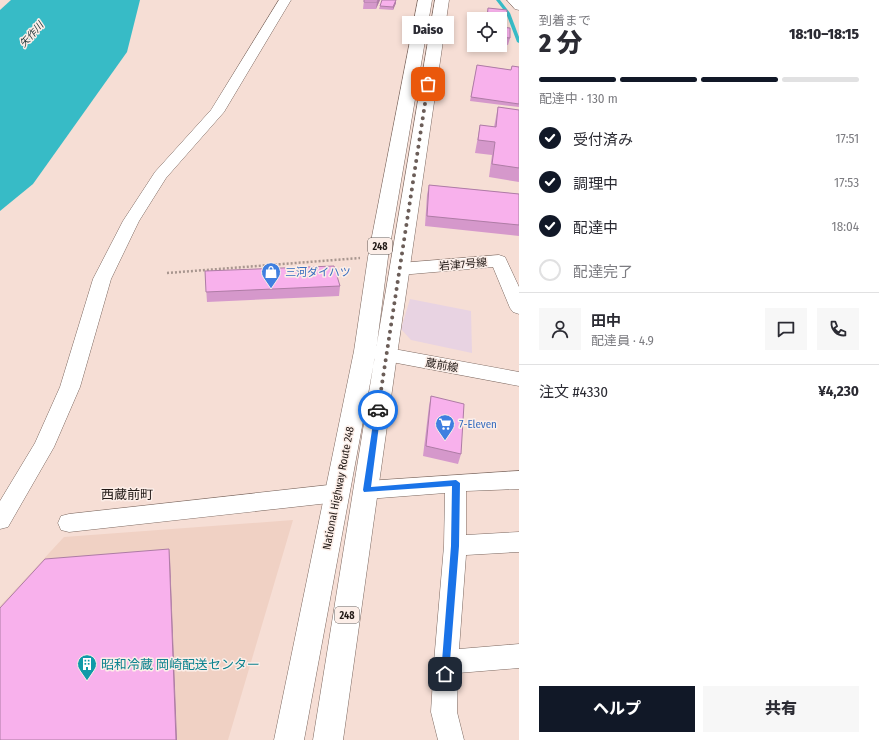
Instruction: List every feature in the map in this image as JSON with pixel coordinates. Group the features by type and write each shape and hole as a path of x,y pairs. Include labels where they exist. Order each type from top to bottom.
{"highway":[{"name":"National Highway Route 248","path":"289,740 338,493 364,351 378,257 425,0"},
{"name":"248","path":"328,740 367,490 386,355 442,0"}],"street":[{"path":"0,520 44,447 70,387 102,279 131,221 160,175 217,112 285,0"},
{"path":"513,0 519,6"},
{"name":"岩津7号線","path":"400,269 500,261 519,308"},
{"name":"蔵前線","path":"364,351 519,379"},
{"path":"367,490 519,480"},
{"path":"451,740 444,712 446,662 455,546 456,483"},
{"path":"69,523 338,493"},
{"path":"455,546 519,542"},
{"path":"446,662 519,656"}],"path":[{"path":"167,273 378,257"}],"shaded area":[{"path":"410,299 471,311 472,353 411,340 401,329"},
{"path":"293,520 228,740 0,740 0,606 64,537"}],"water":[{"name":"矢作川","path":"11,0 140,0 127,52 33,184 0,211 0,10"}],"building":[{"path":"364,0 378,0 377,2 364,2"},
{"path":"382,0 396,0 393,7 380,6"},
{"path":"488,8 507,10 507,12 488,12"},
{"path":"507,28 510,28 510,38 507,38"},
{"path":"477,65 511,70 512,66 519,67 519,104 471,97"},
{"path":"498,107 519,110 519,168 492,164 495,142 478,140 480,125 496,127"},
{"path":"429,185 519,194 519,225 427,216"},
{"path":"334,266 340,286 206,292 205,271"},
{"path":"431,396 464,404 461,454 426,446"},
{"name":"昭和冷蔵 岡崎配送センター","path":"169,549 176,740 0,740 0,608 45,559"}],"waterway":[{"path":"498,0 508,13 519,42"}],"way so far":[{"path":"378,410 428,84"}],"place":[{"name":"Daiso","path":"428,84"},
{"name":"三河ダイハツ","path":"271,289"},
{"name":"7-Eleven","path":"445,441"},
{"name":"昭和冷蔵 岡崎配送センター","path":"87,681"}],"district":[{"name":"西蔵前町","path":"127,494"}],"route":[{"path":"378,410 367,490 456,483 455,546 445,674"}]}
